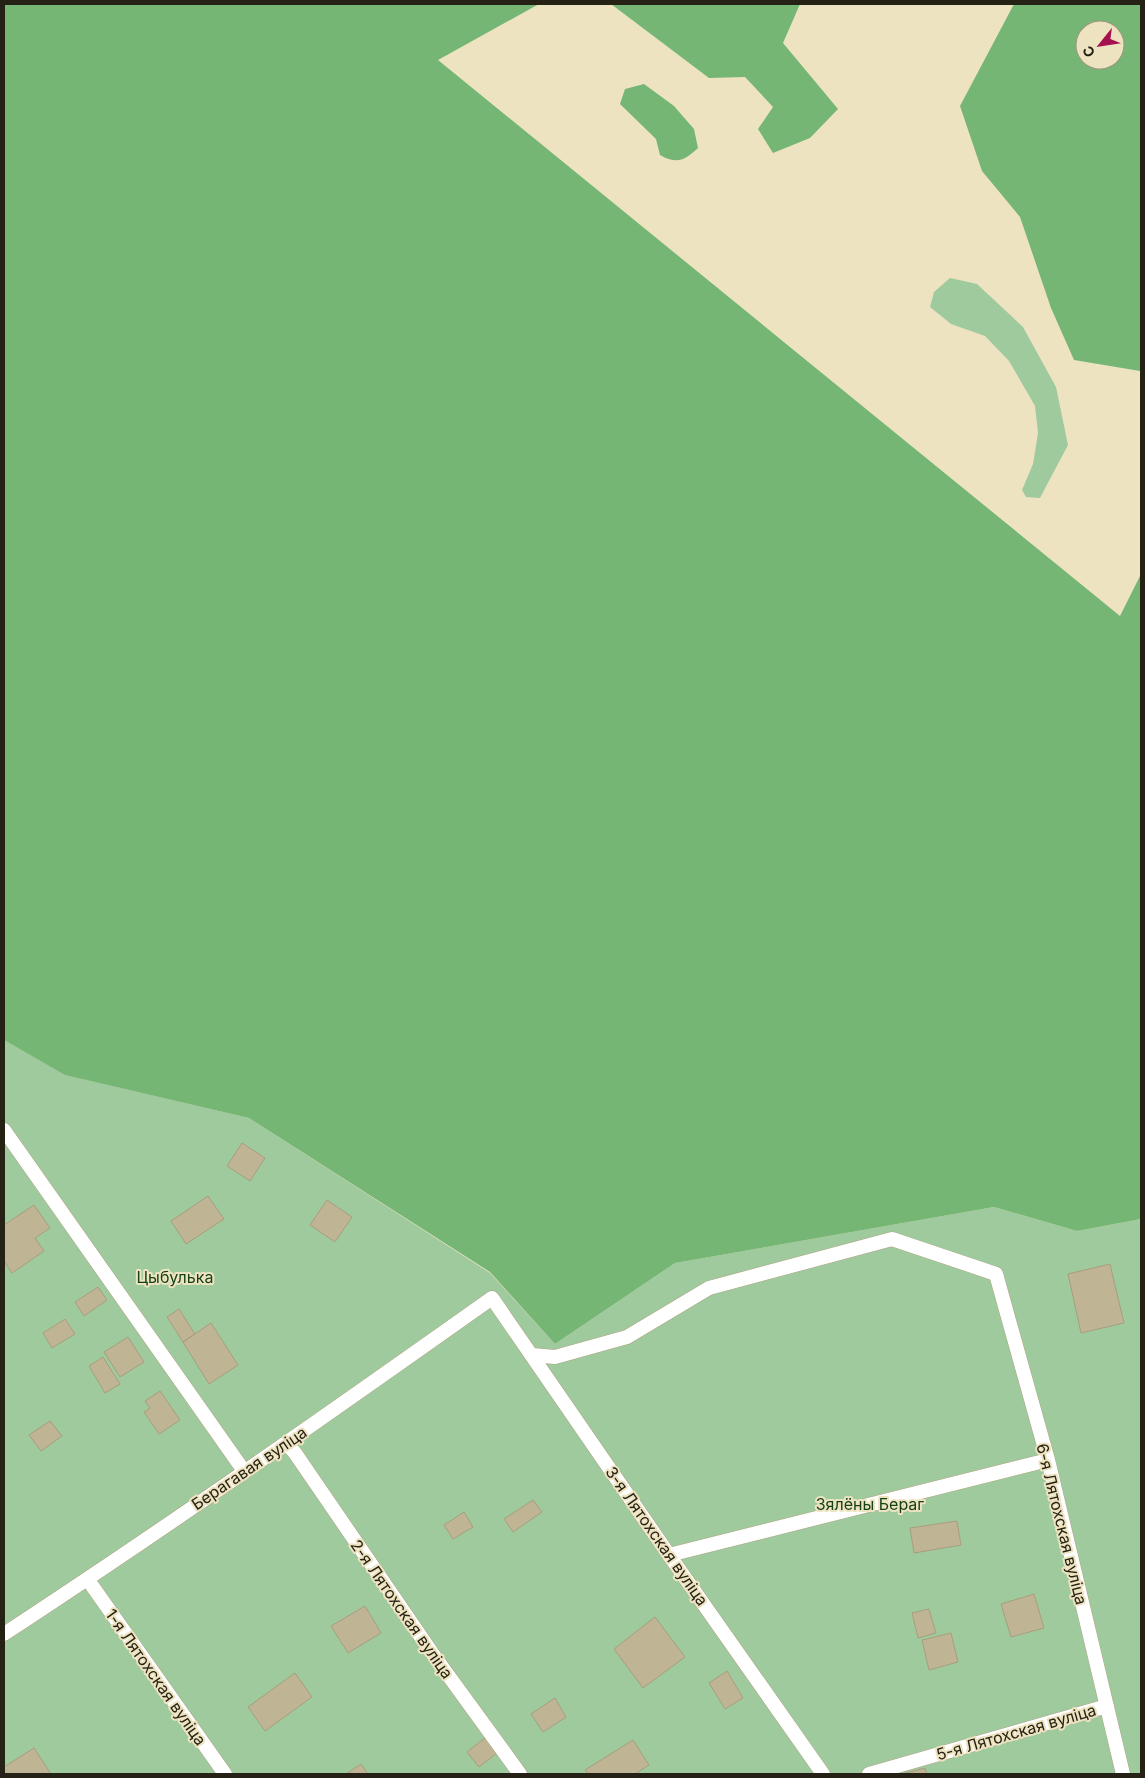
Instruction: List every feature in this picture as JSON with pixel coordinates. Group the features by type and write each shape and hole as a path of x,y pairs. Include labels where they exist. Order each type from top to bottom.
{"lane":[{"path":"4,1130 244,1471"},
{"name":"6-я Лятохская вуліца","path":"532,1355 555,1357 627,1337 709,1288 892,1239 996,1274 1048,1460 1124,1774"},
{"name":"Берагавая вуліца","path":"4,1634 88,1580 492,1298"},
{"name":"3-я Лятохская вуліца","path":"492,1298 823,1774"},
{"name":"2-я Лятохская вуліца","path":"286,1443 295,1453 432,1653 520,1774"},
{"path":"669,1554 1048,1460"},
{"name":"1-я Лятохская вуліца","path":"88,1580 225,1774"},
{"name":"5-я Лятохская вуліца","path":"869,1774 1107,1706"}],"green space":[{"path":"4,4 539,4 438,60 1120,616 1141,574 1141,1219 1077,1231 994,1207 675,1263 555,1344 490,1272 249,1118 65,1075 4,1040"},
{"path":"611,4 800,4 783,43 838,109 810,138 773,153 758,129 773,107 745,77 709,78"},
{"path":"1014,4 1141,4 1140,371 1074,360 1051,308 1020,217 982,171 960,106"},
{"path":"644,84 674,106 694,129 698,148 689,156 681,160 671,160 660,155 656,139 620,104 625,89"},
{"path":"950,278 977,284 1023,327 1056,387 1068,445 1040,498 1026,497 1022,490 1033,464 1038,433 1035,406 1009,361 985,336 951,324 930,307 934,292"},
{"name":"Зялёны Бераг","path":"4,1040 66,1075 249,1118 490,1273 555,1344 675,1263 994,1207 1077,1231 1141,1219 1141,1774 4,1774"}],"building":[{"path":"242,1143 265,1158 250,1181 227,1166"},
{"path":"208,1196 224,1219 186,1244 171,1221"},
{"path":"327,1200 352,1217 335,1242 310,1225"},
{"path":"34,1205 50,1228 35,1238 44,1251 12,1273 4,1261 4,1225"},
{"path":"1110,1264 1124,1323 1081,1333 1068,1274"},
{"path":"98,1287 107,1300 84,1316 75,1302"},
{"path":"179,1309 195,1334 183,1342 167,1317"},
{"path":"65,1319 75,1334 52,1348 43,1333"},
{"path":"211,1323 238,1365 209,1384 183,1342"},
{"path":"128,1337 144,1362 120,1377 104,1352"},
{"path":"103,1357 120,1384 105,1393 89,1366"},
{"path":"160,1391 180,1420 159,1434 144,1412 150,1408 145,1401"},
{"path":"50,1421 62,1436 41,1451 29,1435"},
{"path":"533,1500 542,1512 513,1532 504,1519"},
{"path":"464,1512 473,1527 453,1539 444,1525"},
{"path":"957,1521 961,1545 914,1553 910,1528"},
{"path":"1034,1594 1044,1628 1011,1637 1001,1604"},
{"path":"365,1606 381,1633 348,1653 331,1626"},
{"path":"929,1609 936,1633 918,1638 912,1613"},
{"path":"655,1617 685,1657 643,1688 614,1649"},
{"path":"951,1633 958,1662 929,1670 922,1640"},
{"path":"727,1671 743,1698 725,1709 709,1683"},
{"path":"295,1673 312,1697 265,1731 248,1707"},
{"path":"555,1698 566,1717 543,1732 531,1714"},
{"path":"486,1737 498,1752 479,1767 467,1752"},
{"path":"633,1740 649,1765 635,1774 588,1774 585,1770"},
{"path":"34,1748 51,1774 4,1774 4,1767"},
{"path":"361,1764 368,1774 346,1774"},
{"path":"925,1768 927,1774 902,1774"}],"park label":[{"name":"Цыбулька","path":"175,1277"}]}
